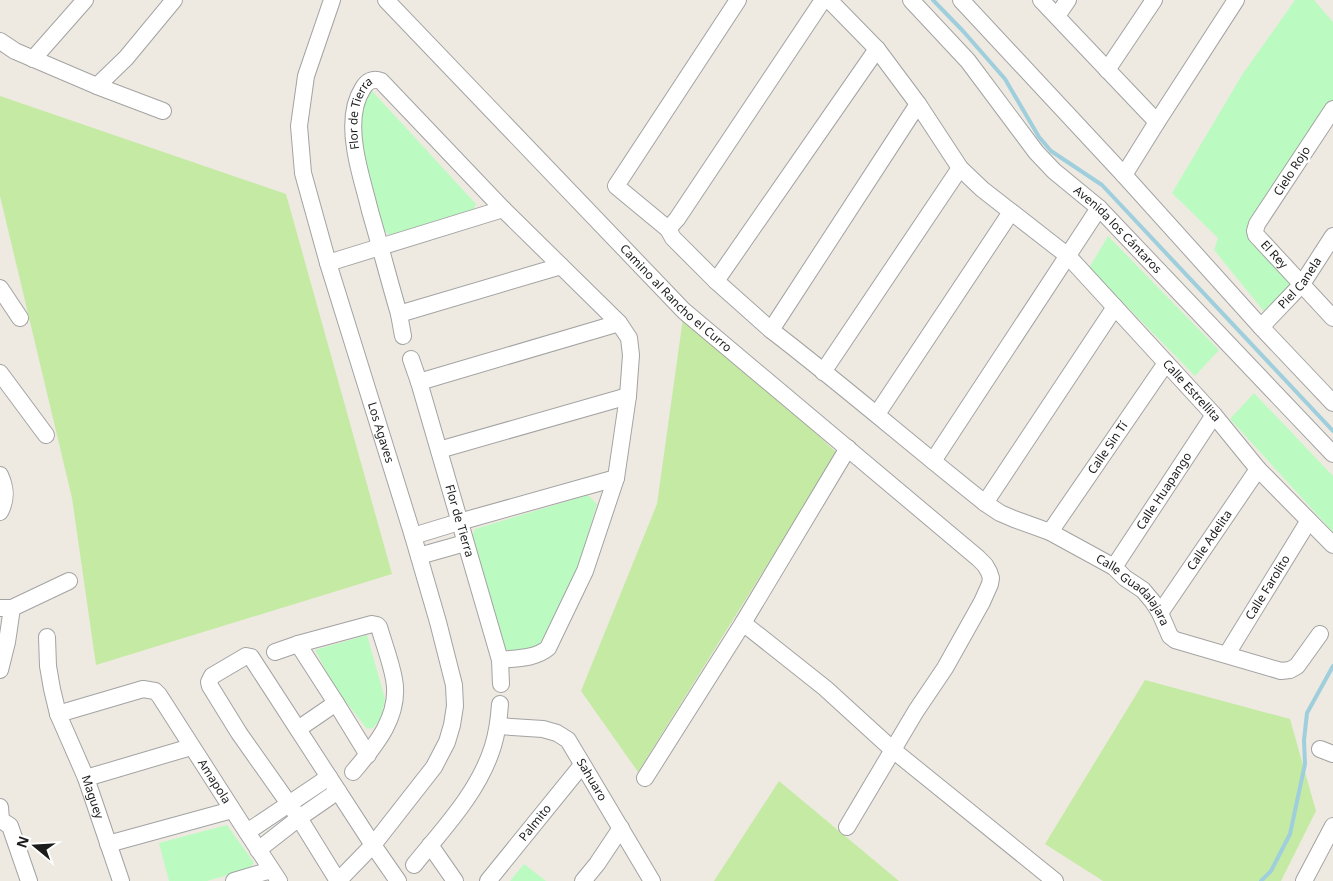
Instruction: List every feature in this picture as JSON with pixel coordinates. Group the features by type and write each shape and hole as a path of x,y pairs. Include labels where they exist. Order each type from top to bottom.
{"street":[{"path":"33,58 85,0"},
{"path":"97,86 126,58 174,0"},
{"name":"Los Agaves","path":"332,0 306,76 299,126 303,173 328,263 438,622 454,685 455,706 447,742 434,767 373,845 338,881"},
{"name":"Camino al Rancho el Curro","path":"386,0 684,311 985,565 991,578 982,602 945,668 916,711 894,750"},
{"name":"Calle Guadalajara","path":"738,0 616,186 668,229 674,238 716,281 771,330 985,503 1000,513 1050,532 1114,567 1125,578 1143,590 1154,602 1170,636 1175,640 1280,670 1290,670 1297,666 1320,634"},
{"path":"668,229 677,219 823,0"},
{"name":"Calle Estrellita","path":"829,0 876,49 918,104 960,168 982,189 1068,256 1214,415 1258,469 1308,522 1333,545"},
{"name":"Avenida los Cántaros","path":"911,0 968,61 1036,152 1054,171 1099,208 1333,454"},
{"path":"961,0 1333,403"},
{"path":"1042,0 1157,122"},
{"path":"1057,16 1068,0"},
{"path":"1107,70 1154,0"},
{"path":"1124,175 1236,0"},
{"path":"0,41 15,50 97,86 163,111"},
{"path":"716,281 876,49"},
{"name":"Flor de Tierra","path":"403,336 399,314 355,148 353,126 356,104 365,84 370,80 377,79 381,81 503,208"},
{"path":"771,330 918,104"},
{"name":"Cielo Rojo","path":"1256,235 1257,224 1333,109"},
{"path":"823,372 960,168"},
{"path":"328,263 503,208 619,323 629,338 631,355 628,396 616,478 585,571 548,648 533,656 500,660"},
{"path":"933,461 1099,208"},
{"path":"877,414 1011,212"},
{"name":"El Rey","path":"1256,235 1333,318"},
{"name":"Piel Canela","path":"1261,327 1302,284 1333,236"},
{"path":"399,314 561,266"},
{"path":"0,288 20,318"},
{"path":"985,503 1114,307"},
{"path":"419,382 619,323"},
{"name":"Flor de Tierra","path":"410,360 419,382 500,660 501,684"},
{"name":"Calle Sin Tí","path":"1050,532 1166,363"},
{"path":"1,376 46,435"},
{"path":"439,450 628,396"},
{"name":"Calle Huapango","path":"1114,567 1214,415"},
{"path":"645,778 743,623 848,448"},
{"name":"Calle Adelita","path":"1160,613 1258,469"},
{"path":"0,475 5,485 6,498 0,512"},
{"path":"413,536 616,478"},
{"name":"Calle Farolito","path":"1227,654 1308,522"},
{"path":"419,556 465,543"},
{"path":"0,670 7,642 6,608 69,581"},
{"path":"743,623 825,688 894,750 1044,878"},
{"path":"275,652 372,624 379,627 394,679 396,694 394,708 390,721 379,739 353,772"},
{"name":"Maguey","path":"47,637 48,666 58,714 86,778 121,881"},
{"path":"298,644 368,755"},
{"path":"338,881 299,818 239,733 210,686 212,676 246,656 250,656 398,881"},
{"name":"Amapola","path":"58,714 143,689 155,691 275,875"},
{"path":"298,729 336,703"},
{"path":"414,865 466,799 482,773 493,747 498,726 500,704"},
{"name":"Sahuaro","path":"498,726 544,729 557,733 568,740 652,881"},
{"path":"86,778 192,747"},
{"path":"847,827 894,750"},
{"name":"Palmito","path":"488,881 582,765"},
{"path":"247,832 329,777"},
{"path":"258,850 299,818 338,792"},
{"path":"108,844 232,810"},
{"path":"0,816 10,826 29,881"},
{"path":"1304,881 1333,826"},
{"path":"583,881 621,828"},
{"path":"430,845 455,881"},
{"path":"234,881 275,875"}],"green space":[{"path":"1295,0 1314,0 1333,22 1333,103 1248,233 1293,286 1267,315 1214,250 1218,238 1172,193 1242,75"},
{"path":"372,91 476,204 473,211 389,235 383,229 363,162 359,126 364,93"},
{"path":"0,96 286,194 392,574 96,665 72,498 0,196"},
{"path":"1108,236 1219,350 1195,376 1089,268"},
{"path":"684,311 837,453 638,772 581,691 657,504"},
{"path":"1254,393 1333,476 1333,532 1230,419"},
{"path":"588,495 597,504 576,573 545,635 534,652 509,652 503,647 471,539 475,529"},
{"path":"367,635 385,699 381,718 373,728 367,729 335,688 315,650"},
{"path":"1145,680 1290,719 1316,811 1281,881 1103,881 1045,844"},
{"path":"779,781 899,881 714,881"},
{"path":"227,825 254,863 249,869 207,881 169,881 159,843"},
{"path":"524,864 546,881 510,881"}],"waterway":[{"path":"933,0 1005,79 1039,137 1051,151 1102,185 1333,431"},
{"path":"1261,881 1271,871 1290,834 1305,764 1304,740 1307,713 1333,666"}]}
